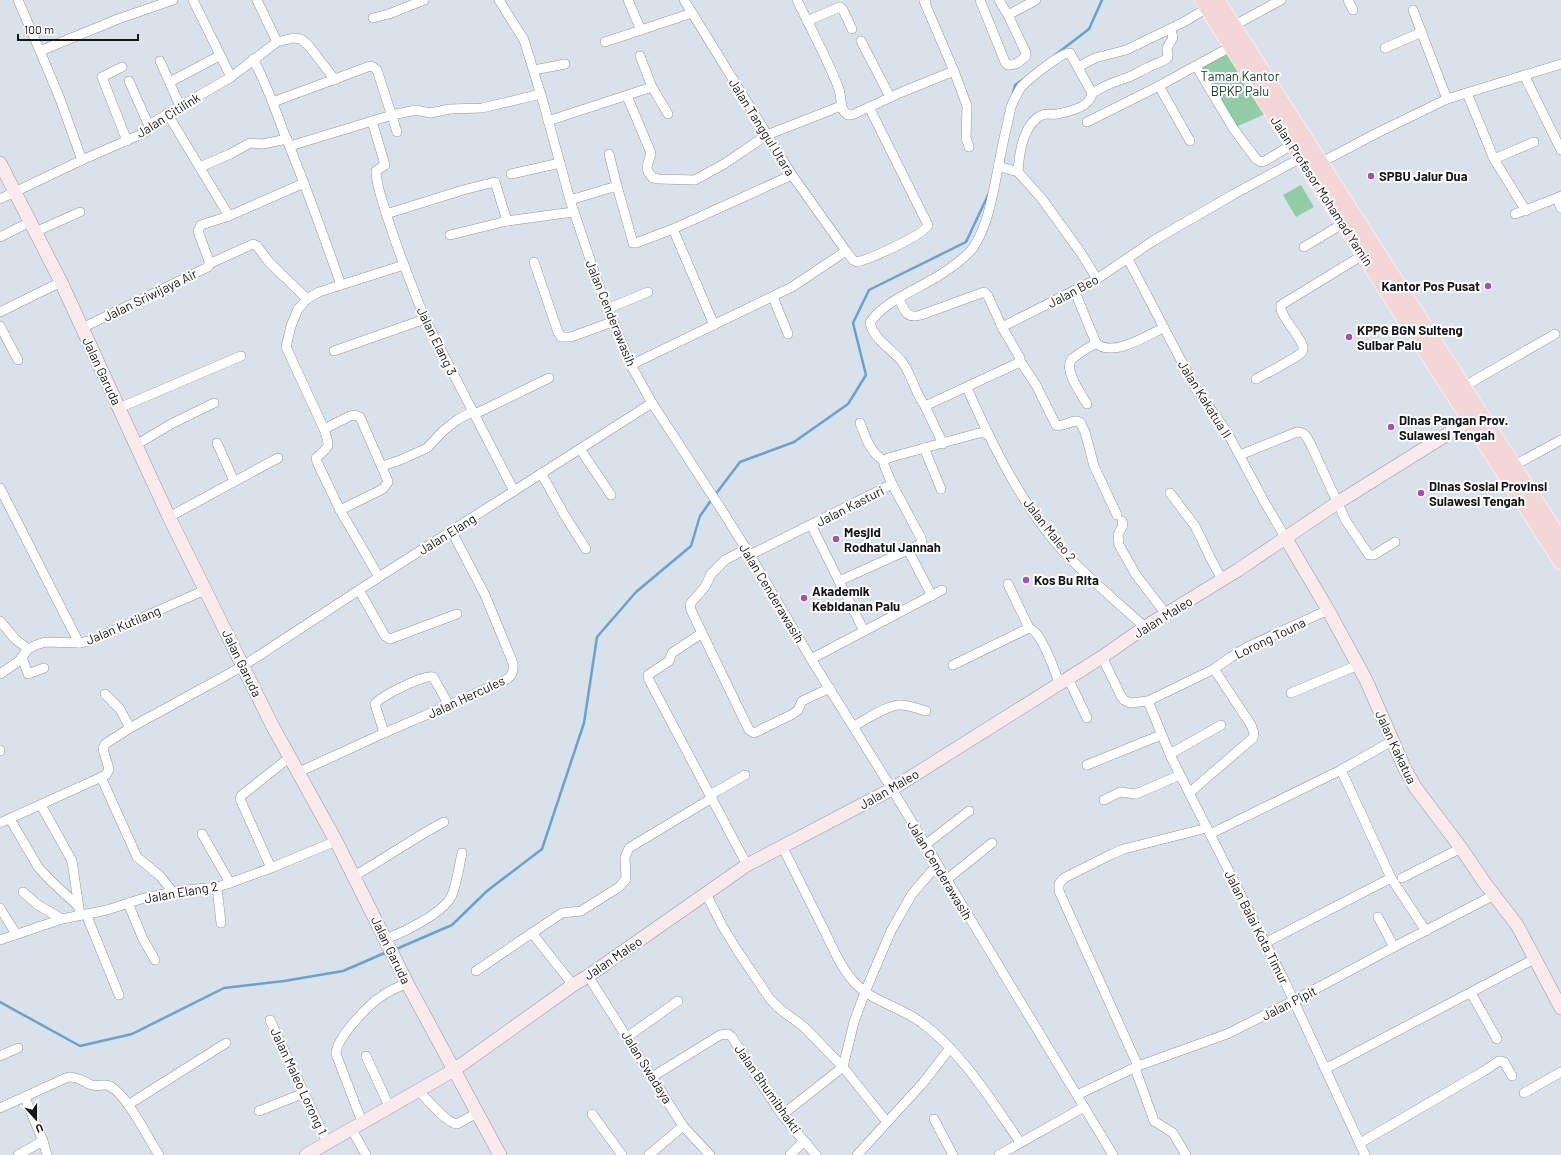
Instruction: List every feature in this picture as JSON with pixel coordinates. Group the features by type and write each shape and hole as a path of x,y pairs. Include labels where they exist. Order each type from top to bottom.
{"main road":[{"name":"Jalan Profesor Mohamad Yamin","path":"1206,2 1233,26 1561,540"},
{"name":"Jalan Profesor Mohamad Yamin","path":"1206,2 1264,100 1561,562"}],"street":[{"path":"18,0 60,99 82,160"},
{"path":"40,51 118,19 173,0"},
{"path":"193,0 231,77"},
{"path":"257,0 277,42"},
{"path":"373,18 389,14 422,0"},
{"name":"Jalan Cenderawasih","path":"500,0 524,40 541,94 573,212 607,309 630,365 652,403 705,483 748,552 811,659 854,726 937,866 1113,1155"},
{"path":"628,0 641,30"},
{"path":"796,0 825,56 839,90 842,106 845,113 848,115 852,115 890,97 954,71"},
{"path":"924,0 967,106 966,138 970,147"},
{"path":"980,0 1005,62 1010,65 1021,61 1026,57 1026,53 1008,15 999,0"},
{"path":"1008,15 1036,0"},
{"path":"1233,26 1281,0"},
{"path":"1348,0 1353,10"},
{"name":"Jalan Tanggul Utara","path":"687,1 692,13 767,135 789,177 841,254"},
{"path":"1078,67 1095,58 1126,50 1171,29 1206,2"},
{"path":"807,21 840,7 852,29"},
{"path":"1413,10 1447,99"},
{"path":"605,42 692,13"},
{"path":"1018,172 1022,144 1031,124 1046,114 1056,114 1084,105 1089,101 1092,93 1116,80 1130,76 1149,66 1166,60 1168,57 1167,48 1173,38 1171,29"},
{"path":"1385,48 1422,32"},
{"name":"Jalan Citilink","path":"0,199 82,160 146,132 149,126 167,113 231,77 277,42 293,38 301,39 309,46 335,80"},
{"path":"861,41 890,97"},
{"path":"1087,122 1159,86 1232,46"},
{"path":"943,444 902,361 896,354 880,342 871,328 870,322 873,317 883,308 943,273 967,255 973,247 984,225 992,198 1011,107 1015,96 1027,81 1066,53 1070,53 1072,54 1092,93"},
{"path":"170,82 220,56"},
{"path":"640,56 652,87 668,114"},
{"path":"253,59 273,102 289,143 341,285"},
{"path":"160,61 180,106"},
{"path":"534,70 565,64"},
{"path":"1320,163 1447,99 1561,64"},
{"path":"273,102 370,66 376,68 397,132"},
{"path":"1196,66 1233,128 1256,159 1261,162 1265,161 1293,144"},
{"path":"122,67 102,77 127,141"},
{"path":"1524,75 1561,150"},
{"path":"129,81 149,126"},
{"path":"1159,86 1190,141"},
{"path":"548,121 652,87"},
{"path":"1468,93 1494,159 1526,211"},
{"path":"200,167 230,154 250,143 289,143 416,110 430,113 450,109 482,108 541,94"},
{"path":"627,96 651,153 647,167 648,172 653,178 659,179 695,180 719,167 767,135 842,106"},
{"path":"630,365 773,297 792,287 841,254 857,262 861,261 909,239 924,230 928,225 868,107"},
{"path":"167,113 229,216"},
{"name":"Jalan Elang 3","path":"372,121 386,166 376,171 378,183 386,214 404,265 425,319 514,491"},
{"path":"1494,159 1534,142"},
{"path":"609,154 633,243 673,229 789,177"},
{"name":"Jalan Beo","path":"1002,327 1075,292 1128,259 1153,241 1234,194 1301,158"},
{"name":"Jalan Garuda","path":"0,163 61,282 169,517 272,725 336,841 388,942 407,983 500,1155"},
{"path":"511,174 560,163"},
{"path":"998,166 1018,172 1042,198 1081,253 1097,279"},
{"path":"386,214 494,182 496,184 507,221"},
{"name":"Jalan Sriwijaya Air","path":"82,328 208,267 209,264 198,231 201,225 229,216 304,183"},
{"path":"570,200 617,186"},
{"path":"1515,214 1559,197 1561,208"},
{"path":"0,237 80,212"},
{"path":"450,235 507,221 573,212"},
{"path":"1304,247 1344,223"},
{"path":"673,229 714,325"},
{"path":"209,264 253,244 257,246 270,262 307,299"},
{"path":"1256,379 1303,350 1301,343 1281,312 1280,305 1364,255"},
{"name":"Jalan Kakatua II","path":"1128,259 1196,389 1218,418 1285,537"},
{"path":"534,262 558,332 562,337 571,337 612,322"},
{"path":"379,577 340,510 316,459 326,450 328,446 324,429 286,347 291,326 298,310 307,299 319,292 404,265"},
{"path":"0,312 61,282"},
{"path":"607,309 648,292"},
{"path":"899,299 908,315 912,317 984,292 988,296 1002,327 1020,361 1036,385 1056,425 1062,426 1075,420 1080,422 1085,432 1094,466 1123,525 1118,539 1119,545 1136,575 1166,614"},
{"path":"1075,292 1096,343 1099,346 1110,349 1120,347 1164,328"},
{"path":"773,297 788,334"},
{"path":"334,351 425,319"},
{"path":"0,326 18,360"},
{"path":"1464,387 1555,334"},
{"path":"1087,404 1070,374 1069,365 1072,360 1096,343"},
{"path":"119,408 241,356"},
{"path":"925,406 967,388 1020,361"},
{"path":"382,466 398,461 427,448 443,431 457,420 550,378"},
{"name":"Jalan Maleo 2","path":"967,388 989,436 1018,488 1054,539 1091,579 1145,627"},
{"path":"136,445 171,424 214,403"},
{"name":"Jalan Elang","path":"100,777 106,775 109,769 103,748 104,746 130,728 243,666 379,577 452,532 541,473 652,403"},
{"path":"324,429 350,416 357,415 362,420 388,482 385,487 340,510"},
{"name":"Jalan Maleo","path":"306,1155 322,1149 357,1125 454,1070 746,865 892,789 1063,680 1102,657 1145,627 1222,580 1337,503 1470,420"},
{"path":"860,423 870,447 876,456 884,461 888,458 979,434 984,433 989,436"},
{"path":"1240,455 1297,432 1302,432 1305,434 1311,445 1346,521 1369,555 1374,555 1395,542"},
{"path":"1513,466 1561,440"},
{"path":"216,443 234,481"},
{"path":"924,448 941,489"},
{"path":"580,449 611,495"},
{"path":"169,517 278,458"},
{"name":"Jalan Kasturi","path":"702,633 691,610 690,604 705,587 709,578 725,560 748,552 811,525 892,484 884,465 884,461"},
{"path":"541,473 565,516 586,549"},
{"path":"839,581 908,550 920,544 922,541 892,484"},
{"path":"0,488 79,643"},
{"path":"1170,493 1195,526 1210,559 1222,580"},
{"path":"811,525 864,631"},
{"name":"Jalan Hercules","path":"299,772 509,678 514,670 514,663 485,595 452,532"},
{"name":"Jalan Kakatua","path":"1285,537 1328,610 1366,680 1405,770 1415,788 1517,925 1561,1008"},
{"path":"908,550 932,596"},
{"path":"1008,584 1029,628 1037,634 1054,668 1087,718"},
{"name":"Jalan Kutilang","path":"28,649 45,642 79,643 89,641 205,590"},
{"path":"359,590 367,607 385,636 390,639 457,614"},
{"path":"811,659 942,590"},
{"name":"Lorong Touna","path":"1148,701 1214,669 1242,650 1328,610"},
{"path":"0,621 12,636 28,649 22,657 0,674"},
{"path":"953,665 1029,628"},
{"path":"746,865 649,680 648,675 669,661 672,653 702,633 747,726 752,732 757,732 793,714 798,710 802,701 830,688"},
{"path":"22,657 28,674 44,668"},
{"path":"1102,657 1124,700 1136,703 1148,701"},
{"path":"1290,693 1358,665"},
{"path":"1189,793 1253,738 1254,734 1251,725 1214,669"},
{"path":"384,733 375,704 378,700 389,694 421,679 430,676 433,677 449,705"},
{"path":"105,694 123,713 130,728"},
{"name":"Jalan Balai Kota Timur","path":"1148,701 1165,744 1265,943 1326,1069 1365,1155"},
{"path":"854,726 889,707 898,705 906,705 926,711"},
{"path":"1170,754 1221,725"},
{"path":"1087,765 1161,735"},
{"path":"1186,1155 1175,1136 1153,1120 1136,1067 1059,891 1059,884 1064,878 1124,849 1209,831 1341,770 1392,741"},
{"path":"271,868 240,799 242,795 290,757"},
{"path":"1341,770 1391,878 1426,931"},
{"path":"476,971 562,913 582,910 619,887 626,879 625,857 629,848 745,775"},
{"path":"1104,800 1120,792 1136,794 1180,775"},
{"path":"0,823 100,777 137,857 160,876 173,892"},
{"path":"41,805 72,861 78,906"},
{"path":"925,845 969,811"},
{"path":"10,819 38,867 78,906 119,995"},
{"path":"354,876 383,860 414,838 444,822"},
{"path":"202,834 230,883"},
{"name":"Jalan Elang 2","path":"0,940 62,919 107,910 128,903 173,892 216,887 230,883 336,841"},
{"path":"946,880 992,843"},
{"path":"782,846 840,961 854,982 865,992 881,1002 911,1015 923,1023 950,1048 990,1098 1020,1142"},
{"path":"1402,878 1461,848"},
{"path":"388,942 430,917 448,901 454,890 462,853"},
{"path":"782,1115 843,1067 854,1022 891,931 920,883 937,866"},
{"path":"1265,943 1391,878"},
{"path":"216,887 222,923"},
{"path":"23,892 38,905 62,919"},
{"path":"706,894 734,945 770,999 781,1010 803,1026 843,1067 887,1122"},
{"name":"Jalan Pipit","path":"1077,1094 1136,1067 1227,1034 1293,1002 1494,895"},
{"path":"128,903 143,939 155,960"},
{"path":"0,908 16,934"},
{"path":"1378,917 1394,947"},
{"path":"532,933 573,985"},
{"path":"1326,1069 1534,959"},
{"name":"Jalan Swadaya","path":"588,976 684,1126 710,1155"},
{"path":"366,1155 336,1054 337,1048 346,1032 382,995 407,983"},
{"path":"1470,993 1497,1039"},
{"path":"628,1037 678,1001"},
{"name":"Jalan Maleo Lorong 1","path":"270,1020 304,1093 322,1149"},
{"name":"Jalan Bhumibhakti","path":"652,1077 720,1035 728,1034 732,1037 754,1074 782,1115 816,1155"},
{"path":"128,1104 226,1043"},
{"path":"0,1056 18,1048"},
{"path":"857,1155 923,1083 950,1048"},
{"path":"366,1056 389,1106"},
{"path":"1360,1143 1499,1061 1504,1062 1512,1076"},
{"path":"1524,1093 1561,1072"},
{"path":"0,1108 25,1098 63,1079 78,1077 92,1085 110,1086 128,1104 159,1155"},
{"path":"418,1090 446,1118 455,1124 477,1113"},
{"path":"259,1111 304,1093"},
{"path":"25,1098 43,1141 47,1155"},
{"path":"999,1155 1084,1107"},
{"path":"592,1114 622,1155"},
{"path":"934,1119 953,1155"},
{"path":"649,1155 684,1126"},
{"path":"18,1155 43,1141"},
{"path":"790,1155 804,1141"}],"green space":[{"name":"Taman Kantor BPKP Palu","path":"1227,45 1279,108 1236,127 1198,65"},
{"path":"1301,185 1314,207 1296,217 1283,195"}],"waterway":[{"path":"1055,55 1089,29 1102,0"},
{"path":"1013,93 1015,85 1024,79"},
{"path":"715,495 740,462 794,442 848,404 866,375 853,323 869,290 966,242 989,193"},
{"path":"394,950 452,925 487,891 542,849 584,723 597,637 636,592 691,546 700,516 712,499"},
{"path":"0,1002 80,1046 132,1034 224,988 284,981 343,971 387,952"}],"place":[{"name":"SPBU Jalur Dua","path":"1371,176"},
{"name":"Kantor Pos Pusat","path":"1488,286"},
{"name":"KPPG BGN Sulteng Sulbar Palu","path":"1349,337"},
{"name":"Dinas Pangan Prov. Sulawesi Tengah","path":"1391,427"},
{"name":"Dinas Sosial Provinsi Sulawesi Tengah","path":"1421,493"},
{"name":"Mesjid Rodhatul Jannah","path":"836,539"},
{"name":"Kos Bu Rita","path":"1026,580"},
{"name":"Akademik Kebidanan Palu","path":"804,598"}]}
